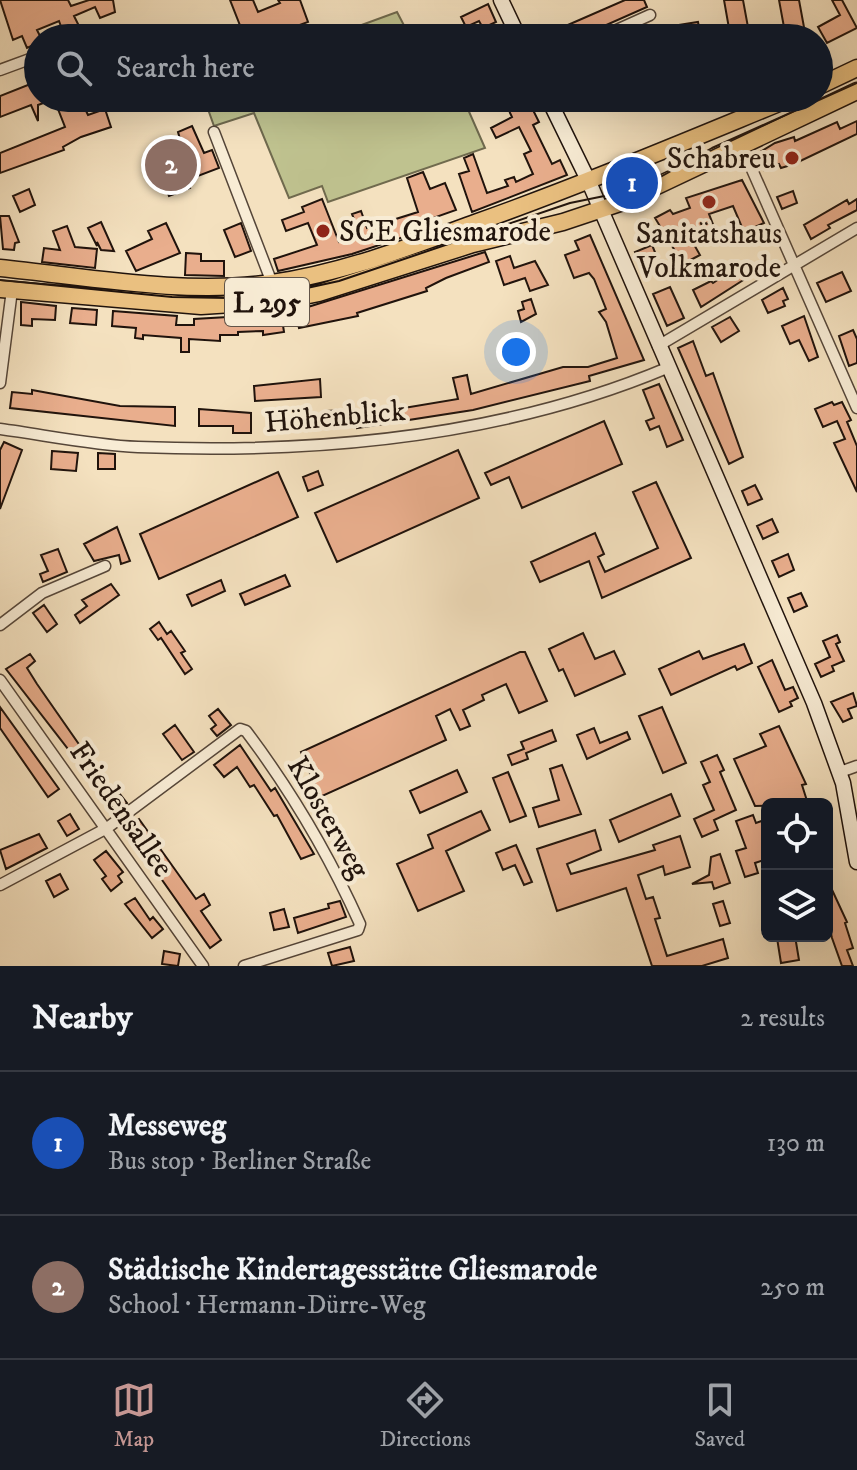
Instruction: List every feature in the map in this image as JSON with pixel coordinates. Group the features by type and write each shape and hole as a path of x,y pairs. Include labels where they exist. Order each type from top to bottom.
{"main road":[{"path":"501,0 512,24"},
{"path":"833,79 857,68"},
{"name":"L 295","path":"833,102 857,91"},
{"path":"555,112 589,182 804,679 840,772 852,817 857,862"},
{"name":"L 295","path":"0,268 200,287 272,283 320,274 589,182 757,112"},
{"name":"L 295","path":"6,289 201,306 279,301 355,284 473,244 600,210 668,182 811,112"}],"street":[{"path":"630,24 650,15"},
{"path":"0,70 24,61"},
{"path":"214,132 272,283"},
{"path":"750,165 857,408"},
{"path":"658,346 857,228"},
{"path":"0,383 6,289"},
{"name":"Höhenblick","path":"0,429 136,447 273,447 393,437 467,426 568,402 667,368"},
{"path":"0,625 42,593 105,566"},
{"name":"Friedensallee","path":"0,680 203,966"},
{"name":"Klosterweg","path":"107,828 240,729 246,731 292,794 329,857 360,924 358,930 244,966"},
{"path":"840,772 857,766"},
{"path":"0,885 107,828"}],"green space":[{"path":"397,12 403,24 364,24"},
{"path":"209,112 469,112 485,148 328,202 322,186 289,198 254,113 214,126"}],"building":[{"path":"0,0 68,0 71,6 89,0 113,0 115,12 100,18 95,7 74,16 78,24 60,24 59,21 24,24 24,41 22,36 13,40"},
{"path":"230,0 253,0 258,12 280,3 278,0 300,0 308,22 302,24 239,24"},
{"path":"625,0 644,0 647,7 609,24 570,24"},
{"path":"724,0 743,0 747,24 728,24"},
{"path":"779,0 799,0 803,24 783,24"},
{"path":"832,0 842,0 857,28 833,40 833,24 824,24 840,15"},
{"path":"488,4 496,22 464,24 461,17"},
{"path":"24,87 24,108 0,117 0,96"},
{"path":"59,112 87,112 88,115 106,112 111,127 81,137 63,147 64,150 0,173 0,153 65,127"},
{"path":"510,112 534,112 539,122 533,125 552,164 560,160 567,175 472,212 459,174 469,171 464,158 473,154 487,193 508,186 505,180 514,177 516,182 533,174 524,154 531,151 519,127 496,138 491,128 512,117"},
{"path":"857,121 857,134 794,164 781,168 779,164 764,170 757,154 775,143 794,137 795,141 837,122 840,129"},
{"path":"192,126 204,153 212,150 219,168 187,180 190,188 169,196 152,150 180,139 178,132"},
{"path":"423,172 430,189 445,183 456,210 416,224 419,232 352,254 278,271 274,259 317,245 308,223 286,231 282,220 304,212 302,207 322,199 339,242 360,234 352,214 361,211 367,228 418,212 407,178"},
{"path":"742,180 764,223 744,232 733,206 709,214 716,232 692,241 700,255 683,264 655,218 670,210 673,214 690,208 686,198"},
{"path":"29,189 35,205 20,212 13,196"},
{"path":"793,191 797,203 782,209 777,197"},
{"path":"857,199 857,210 828,225 830,228 811,239 804,225 847,200 849,204"},
{"path":"0,216 9,216 19,242 15,243 14,250 3,249"},
{"path":"101,222 114,251 101,250 88,228"},
{"path":"166,223 180,253 136,271 126,251 152,239 148,231"},
{"path":"241,223 251,251 235,257 224,230"},
{"path":"67,226 75,247 97,249 95,268 42,262 44,248 60,250 53,231"},
{"path":"590,235 644,360 589,376 590,381 473,410 357,428 356,422 328,424 327,411 344,410 344,415 458,399 453,378 467,375 471,394 563,367 588,367 617,358 606,322 599,312 606,309 594,279 589,273 574,278 565,255 579,250 575,241"},
{"path":"652,245 659,262 643,269 635,252"},
{"path":"485,252 489,262 446,278 426,288 427,291 357,313 358,316 299,328 295,311"},
{"path":"186,253 201,254 201,261 224,261 224,276 185,275"},
{"path":"510,256 514,268 535,261 548,285 530,291 525,278 504,285 496,261"},
{"path":"740,265 748,277 701,307 693,290 711,281 713,283"},
{"path":"842,272 851,291 826,302 817,283"},
{"path":"670,287 684,318 667,326 653,294"},
{"path":"783,288 788,299 783,301 785,306 768,313 762,300"},
{"path":"531,299 536,314 521,322 518,311 524,309 522,302"},
{"path":"21,302 56,306 55,320 32,319 32,326 21,325"},
{"path":"72,308 97,310 96,325 70,323"},
{"path":"113,311 177,316 176,325 194,325 194,319 241,316 241,322 261,321 260,315 281,312 284,332 263,335 263,331 238,332 238,335 220,335 220,341 189,339 189,352 181,352 181,338 143,335 143,339 135,338 136,328 112,326"},
{"path":"804,316 818,357 809,361 799,340 790,344 782,326"},
{"path":"730,317 739,331 721,342 712,327"},
{"path":"853,330 857,339 857,363 849,366 839,336"},
{"path":"693,341 706,376 713,373 743,457 729,464 678,348"},
{"path":"320,379 321,397 255,401 254,386"},
{"path":"659,384 683,440 667,447 659,426 650,430 646,421 654,418 643,390"},
{"path":"32,390 120,406 175,407 175,426 10,408 12,392 32,394"},
{"path":"832,402 834,405 842,402 851,420 847,422 857,446 857,492 834,443 845,439 837,421 823,427 815,409"},
{"path":"199,409 251,413 251,433 233,433 233,426 199,426"},
{"path":"604,421 622,464 522,508 509,477 491,485 485,473"},
{"path":"4,442 22,450 0,509 0,450"},
{"path":"458,450 479,498 337,562 315,513"},
{"path":"52,451 78,453 76,471 51,469"},
{"path":"98,453 115,454 115,469 98,469"},
{"path":"318,471 323,485 308,491 303,477"},
{"path":"278,472 298,517 159,579 140,534"},
{"path":"656,482 691,558 602,598 589,561 540,582 531,562 595,533 604,554 598,557 605,572 658,548 633,492"},
{"path":"755,485 762,499 748,505 742,491"},
{"path":"772,519 778,532 763,539 757,526"},
{"path":"117,527 130,561 121,564 119,555 94,561 84,544"},
{"path":"58,549 67,572 43,582 40,574 48,571 41,555"},
{"path":"788,554 794,570 779,577 772,561"},
{"path":"285,575 290,586 245,605 240,594"},
{"path":"221,580 225,591 192,606 187,595"},
{"path":"111,584 119,595 80,623 75,615 87,606 82,600"},
{"path":"801,593 807,606 794,612 788,598"},
{"path":"44,605 57,624 47,632 33,613"},
{"path":"159,622 167,634 171,631 185,651 181,653 192,669 185,674 161,638 158,640 150,629"},
{"path":"583,633 595,659 614,651 625,674 575,696 563,669 559,671 549,649"},
{"path":"837,635 840,642 836,644 844,661 832,666 834,671 821,677 815,664 830,657 823,641"},
{"path":"744,644 752,663 737,670 735,666 671,695 659,669 699,651 703,659"},
{"path":"525,652 547,701 519,713 506,684 482,695 484,700 463,710 470,726 460,730 450,709 436,716 446,740 320,797 301,752"},
{"path":"30,654 35,661 27,668 37,684 115,796 119,793 127,803 116,811 6,669"},
{"path":"772,660 785,690 793,687 798,698 790,702 792,706 779,712 758,667"},
{"path":"853,693 857,706 848,709 852,718 843,722 831,702"},
{"path":"0,707 59,789 48,797 0,728"},
{"path":"662,707 686,763 663,773 639,716"},
{"path":"218,709 231,725 217,736 211,729 216,725 209,716"},
{"path":"175,725 194,752 182,760 163,734"},
{"path":"779,726 806,784 802,785 806,798 761,798 761,806 755,806 734,759 766,746 760,734"},
{"path":"594,728 600,743 627,732 630,739 587,759 577,735"},
{"path":"552,730 556,741 526,753 528,759 512,765 508,755 524,749 521,742"},
{"path":"240,745 271,791 275,788 314,854 301,859 277,815 274,816 254,785 250,787 237,767 224,777 214,765"},
{"path":"717,755 724,770 720,772 736,810 714,820 718,830 702,837 694,819 714,810 703,785 710,782 701,762"},
{"path":"562,765 581,814 539,827 533,808 559,800 550,769"},
{"path":"457,770 467,792 420,813 410,791"},
{"path":"508,772 526,816 510,822 493,778"},
{"path":"671,794 680,816 619,842 610,820"},
{"path":"481,811 490,830 446,851 464,891 418,911 397,864 433,848 428,835"},
{"path":"70,814 79,829 67,836 58,821"},
{"path":"753,815 756,823 761,821 761,861 755,863 758,873 745,877 736,851 746,848 736,821"},
{"path":"139,819 196,899 204,894 210,905 201,911 221,940 210,948 141,850 144,848 128,826"},
{"path":"595,830 601,850 567,864 571,874 655,850 653,845 680,836 690,867 665,875 663,866 638,875 646,899 653,897 660,918 655,919 667,956 723,939 728,958 702,966 652,966 626,888 557,911 537,849"},
{"path":"39,834 47,848 6,869 0,850"},
{"path":"516,845 532,882 524,885 515,865 503,870 496,853"},
{"path":"106,851 123,872 118,876 122,882 111,891 102,879 106,876 94,860"},
{"path":"720,854 730,883 714,889 712,882 692,884 709,875 711,857"},
{"path":"60,874 68,889 54,897 46,881"},
{"path":"833,892 847,922 853,948 847,950 853,966 842,966 833,941"},
{"path":"135,898 150,920 153,917 163,929 152,938 125,904"},
{"path":"340,901 346,917 298,933 294,918 329,908 328,904"},
{"path":"723,901 730,923 720,926 713,904"},
{"path":"284,909 289,927 274,930 270,913"},
{"path":"778,942 796,942 799,960 781,963"},
{"path":"350,947 354,961 332,966 328,953"},
{"path":"164,951 180,954 178,966 162,964"}],"tram line":[{"path":"833,94 857,83"},
{"path":"0,280 172,297 228,298 284,293 339,281 570,203 619,193 655,180 712,148 792,112"}],"place":[{"name":"Schabreu","path":"792,158"},
{"name":"Städtische Kindertagesstätte Gliesmarode","path":"171,165"},
{"name":"Messeweg","path":"632,183"},
{"name":"Sanitätshaus Volkmarode","path":"709,202"},
{"name":"SCE Gliesmarode","path":"323,231"}]}
